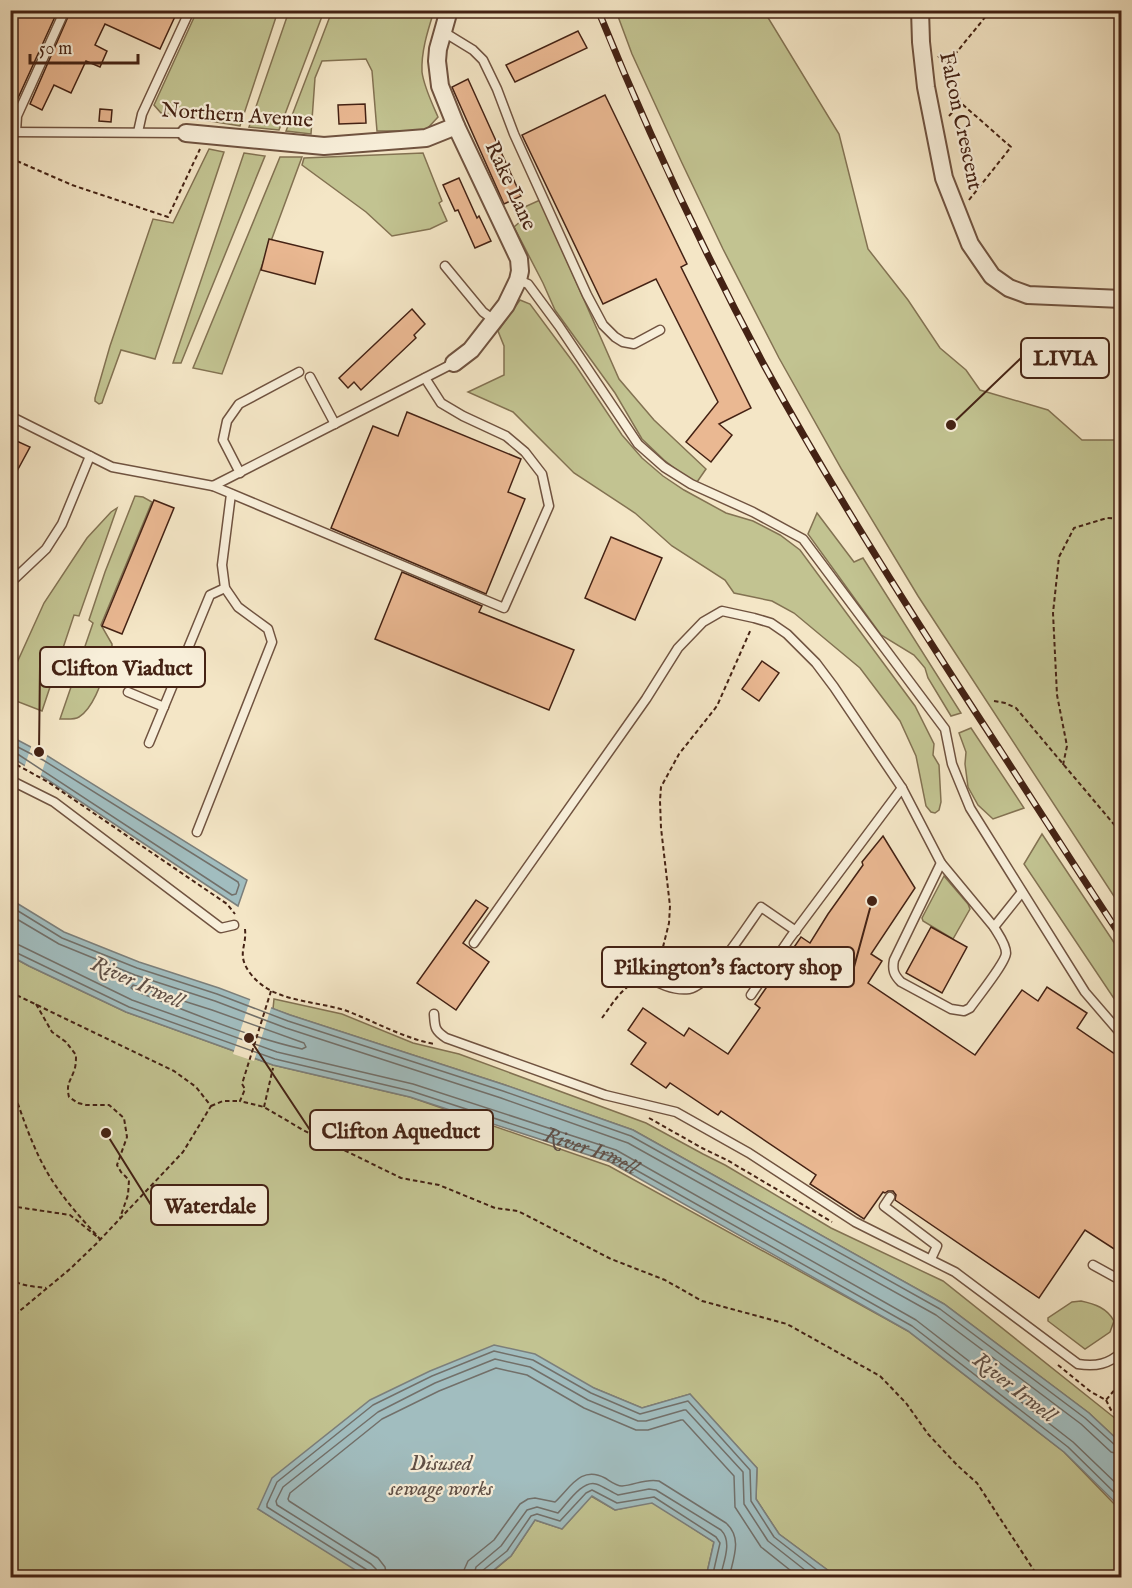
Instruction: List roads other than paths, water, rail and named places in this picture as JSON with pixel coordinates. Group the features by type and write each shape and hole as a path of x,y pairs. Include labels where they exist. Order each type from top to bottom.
{"street":[{"name":"Rake Lane","path":"449,10 442,31 437,61 440,86 456,126 519,259 518,280"},
{"name":"Falcon Crescent","path":"920,10 926,87 944,178 970,244 992,276 1009,288 1028,295 1122,298"},
{"name":"Northern Avenue","path":"186,133 324,146 426,138 456,126"},
{"path":"454,363 471,350 506,305 518,280"}],"lane":[{"path":"13,132 17,116 65,10"},
{"path":"138,132 142,114 190,10"},
{"path":"442,31 473,50 483,60 518,143 587,295 603,325 615,337 633,344 660,330"},
{"name":"Northern Avenue","path":"13,132 186,133"},
{"path":"445,266 483,312 494,320"},
{"path":"518,280 528,284 638,444 664,466 691,484 753,512 803,539 945,729 952,764 969,808 1085,992 1122,1035"},
{"path":"213,486 454,363"},
{"path":"240,473 223,440 227,421 239,404 298,372"},
{"path":"310,377 336,424"},
{"path":"10,416 112,467 213,486 504,608 549,506 542,474 525,452 506,436 441,403 425,378"},
{"path":"10,583 46,549 62,524 90,456"},
{"path":"197,832 272,642 268,629 238,607 225,588 222,566 231,494"},
{"path":"149,743 210,595 225,588"},
{"path":"474,943 646,699 678,648 703,622 722,611 771,623 788,634 816,663 902,788 942,863 994,927 1007,951 1006,956 970,1008 964,1011 951,1009 901,982 893,971 894,960 942,863"},
{"path":"128,692 164,707"},
{"path":"10,780 54,802 221,928 234,925"},
{"path":"751,995 796,930 902,788"},
{"path":"994,927 1022,892"},
{"path":"645,976 661,985 675,988 687,989 698,986 708,979 761,907 796,930"},
{"path":"434,1014 438,1033 446,1038 605,1095 676,1112 749,1153 855,1222 955,1272 1078,1364 1101,1365 1122,1352"},
{"path":"890,1197 884,1206 937,1246 932,1260"},
{"path":"1093,1265 1122,1281"}],"water":[{"path":"10,736 46,755 247,880 238,906 11,757"},
{"name":"River Irwell","path":"10,899 64,932 139,962 633,1130 944,1304 1089,1413 1121,1443 1121,1508 1064,1452 908,1331 610,1162 410,1097 273,1065 126,1012 11,956"},
{"name":"Disused sewage works","path":"494,1345 535,1354 594,1388 642,1408 690,1394 757,1468 756,1499 779,1534 837,1577 706,1577 714,1542 652,1503 615,1510 592,1496 562,1529 535,1520 511,1556 485,1577 368,1578 258,1509 272,1478 370,1400 430,1371"}],"railway":[{"path":"598,10 656,145 764,365 840,497 894,584 1122,938"}],"place":[{"name":"LIVIA","path":"951,425"},
{"name":"Clifton Viaduct","path":"39,752"},
{"name":"Pilkington's factory shop","path":"872,901"},
{"name":"Clifton Aqueduct","path":"249,1038"},
{"name":"Waterdale","path":"106,1133"}]}
